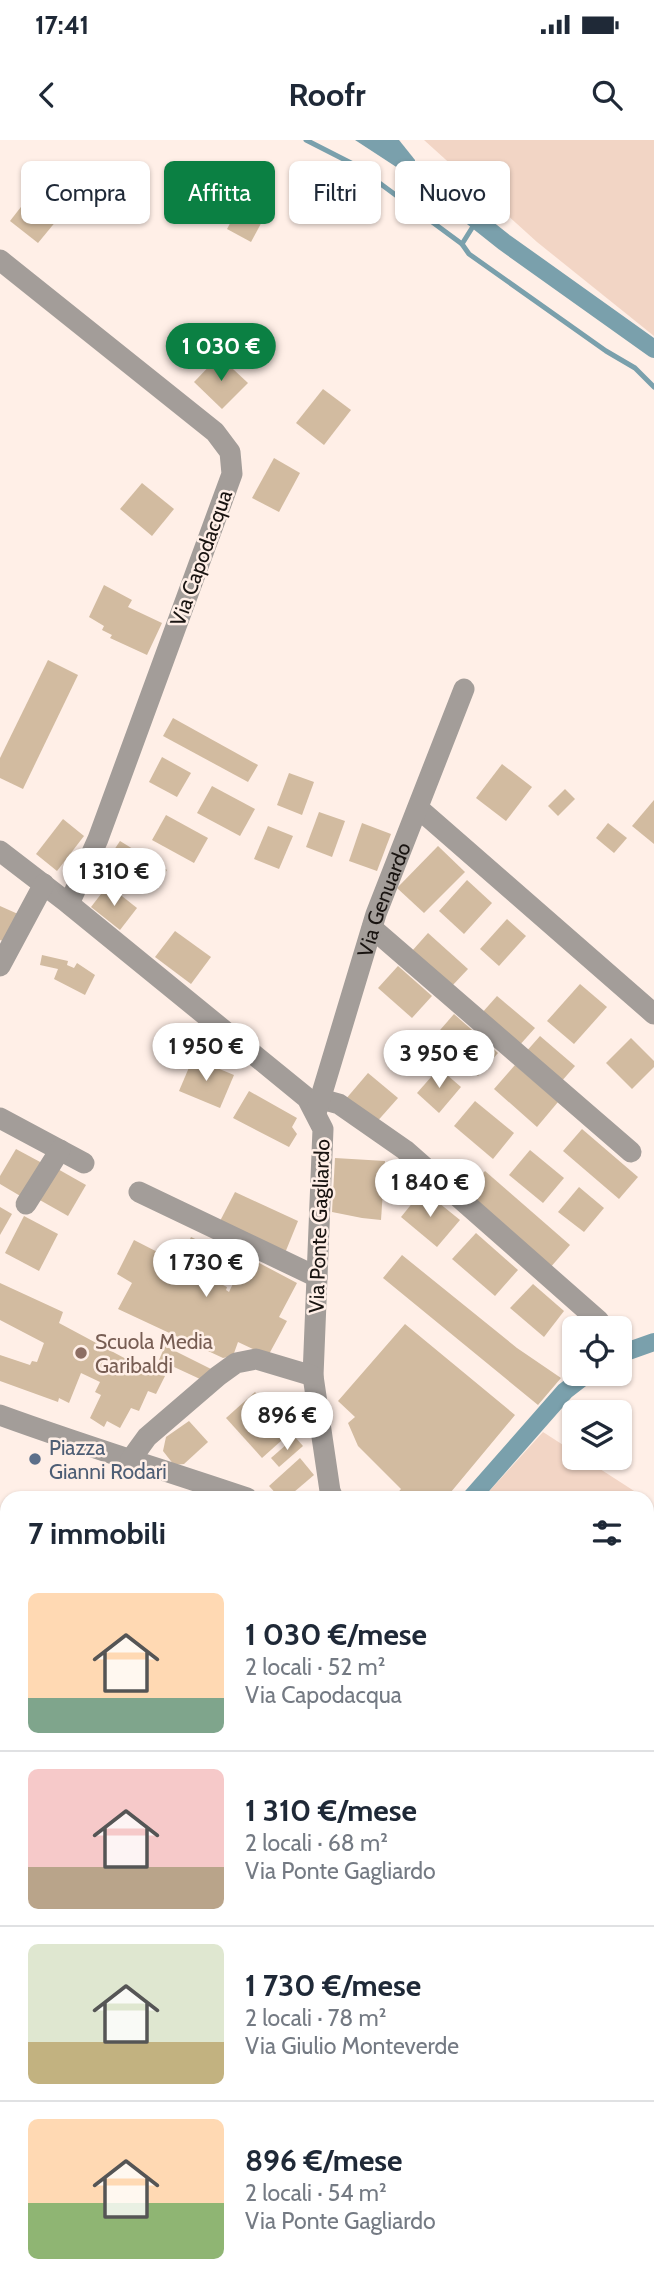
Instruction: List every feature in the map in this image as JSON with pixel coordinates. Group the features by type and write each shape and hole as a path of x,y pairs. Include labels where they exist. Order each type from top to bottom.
{"street":[{"name":"Via Capodacqua","path":"0,260 215,432 230,452 232,474 107,814 69,904"},
{"name":"Via Genuardo","path":"318,1106 372,928 464,689"},
{"path":"418,808 654,1014"},
{"name":"Via Ponte Gagliardo","path":"0,851 318,1106 323,1129 313,1376 330,1491"},
{"path":"0,966 44,884"},
{"path":"372,928 631,1152"},
{"path":"318,1106 339,1104 405,1150 593,1316"},
{"path":"0,1118 84,1163"},
{"path":"26,1204 60,1150"},
{"path":"139,1192 317,1277"},
{"path":"131,1459 147,1437 236,1363 256,1359 313,1376"},
{"path":"0,1415 87,1447 226,1491"}],"shaded area":[{"path":"424,140 654,140 654,336 510,218 510,161 447,161"},
{"path":"543,1432 562,1444 562,1470 602,1470 634,1491 489,1491"}],"water":[{"path":"355,140 399,140 415,161 395,161 395,166"}],"building":[{"path":"21,207 21,224 54,224 38,243 10,221"},
{"path":"230,224 261,224 251,242 227,229"},
{"path":"219,356 248,383 222,409 194,382"},
{"path":"323,389 351,410 324,445 296,423"},
{"path":"274,458 300,473 279,512 252,498"},
{"path":"142,483 174,509 152,536 120,509"},
{"path":"104,585 132,600 128,607 162,623 147,655 110,638 112,635 102,630 104,626 89,617"},
{"path":"48,660 78,675 23,789 0,778 0,758"},
{"path":"173,718 258,765 248,782 163,736"},
{"path":"162,757 191,773 177,797 149,782"},
{"path":"502,764 532,787 506,821 476,798"},
{"path":"289,773 314,782 302,815 277,805"},
{"path":"212,786 255,809 240,836 197,813"},
{"path":"565,789 575,799 558,816 548,806"},
{"path":"654,800 654,844 632,826"},
{"path":"319,812 345,821 332,857 306,847"},
{"path":"166,815 208,838 194,863 152,840"},
{"path":"63,819 84,836 57,871 36,854"},
{"path":"362,823 391,834 377,871 349,861"},
{"path":"608,823 627,838 614,853 596,838"},
{"path":"268,826 293,836 279,869 254,859"},
{"path":"120,841 167,870 155,888 108,859"},
{"path":"438,846 465,872 424,913 397,888"},
{"path":"467,880 492,903 464,934 439,911"},
{"path":"108,885 137,908 120,930 91,907"},
{"path":"0,906 18,914 6,942 0,940"},
{"path":"507,919 526,936 499,966 480,949"},
{"path":"175,931 211,957 191,984 155,957"},
{"path":"428,933 468,969 451,987 412,951"},
{"path":"42,955 68,961 67,965 74,968 77,963 95,975 85,995 54,979 58,969 40,965"},
{"path":"398,966 432,996 412,1018 378,988"},
{"path":"580,984 607,1007 574,1044 547,1021"},
{"path":"497,996 535,1028 518,1047 481,1014"},
{"path":"454,1014 498,1053 478,1076 434,1037"},
{"path":"540,1036 575,1066 560,1083 525,1053"},
{"path":"631,1038 654,1061 654,1067 632,1089 606,1063"},
{"path":"193,1058 234,1075 220,1108 179,1091"},
{"path":"515,1065 558,1102 537,1127 494,1089"},
{"path":"439,1068 461,1087 439,1113 417,1093"},
{"path":"368,1073 398,1098 374,1125 345,1100"},
{"path":"249,1091 297,1118 292,1127 297,1134 289,1147 233,1118"},
{"path":"475,1101 514,1133 493,1159 454,1126"},
{"path":"582,1129 638,1177 619,1199 563,1151"},
{"path":"16,1149 42,1163 22,1197 0,1184 0,1176"},
{"path":"530,1150 564,1178 543,1203 509,1175"},
{"path":"335,1158 385,1161 381,1220 332,1212"},
{"path":"56,1168 86,1185 68,1216 38,1199"},
{"path":"485,1171 570,1245 549,1269 464,1195"},
{"path":"579,1187 604,1208 584,1232 558,1212"},
{"path":"423,1190 460,1220 437,1247 401,1217"},
{"path":"235,1192 298,1221 283,1258 219,1223"},
{"path":"0,1207 12,1214 0,1235"},
{"path":"24,1216 58,1234 39,1271 5,1253"},
{"path":"476,1233 518,1270 495,1296 452,1259"},
{"path":"191,1237 225,1253 213,1280 227,1287 229,1292 246,1256 297,1283 279,1317 287,1321 268,1356 238,1342 233,1356 223,1358 118,1309 132,1283 117,1274 134,1240 179,1263"},
{"path":"402,1255 517,1348 561,1378 538,1405 383,1278"},
{"path":"0,1283 63,1312 59,1323 148,1373 150,1369 165,1376 156,1394 148,1391 139,1411 131,1408 120,1428 107,1421 104,1427 90,1418 101,1395 95,1392 100,1382 81,1373 69,1403 59,1398 58,1402 0,1381 0,1355 30,1365 32,1361 37,1362 44,1343 0,1320"},
{"path":"533,1284 564,1311 544,1337 510,1308"},
{"path":"405,1324 515,1415 452,1491 399,1491 401,1489 358,1446 348,1423 355,1417 338,1401"},
{"path":"165,1346 211,1369 200,1379 159,1360"},
{"path":"255,1392 291,1432 262,1458 226,1418"},
{"path":"189,1421 208,1442 184,1464 174,1465 163,1451 166,1437"},
{"path":"295,1437 303,1446 279,1467 271,1458"},
{"path":"300,1458 314,1475 295,1491 274,1491 269,1486"}],"waterway":[{"path":"306,140 355,165 462,244"},
{"path":"474,224 462,244 469,254 606,351 635,368 654,387"},
{"path":"481,224 654,349"},
{"path":"632,1350 654,1342"},
{"path":"477,1491 571,1386"}],"place":[{"name":"Scuola Media Garibaldi","path":"81,1353"},
{"name":"Piazza Gianni Rodari","path":"35,1459"}]}
